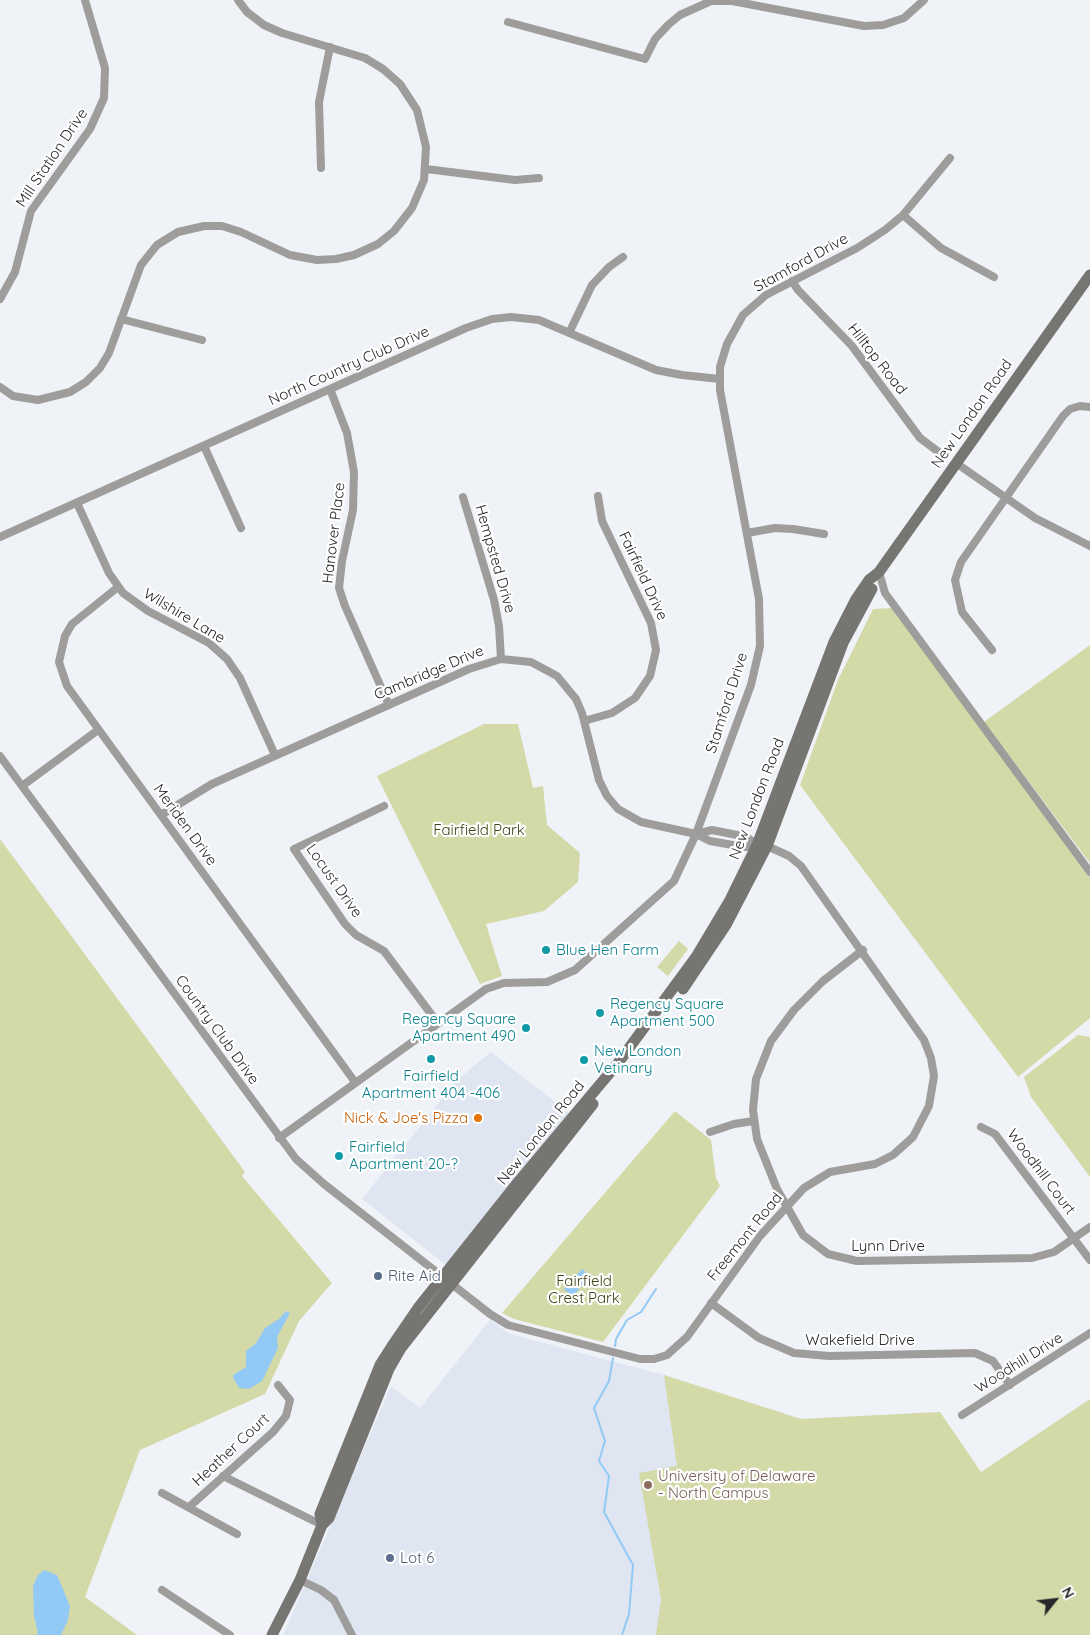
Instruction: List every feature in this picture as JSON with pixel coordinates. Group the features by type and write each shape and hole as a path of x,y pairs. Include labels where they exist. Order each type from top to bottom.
{"main road":[{"name":"New London Road","path":"272,1635 300,1580 322,1525 320,1514 380,1365 418,1308 447,1280 664,1003 696,957 762,846 834,642 865,586 879,572 1090,274"}],"street":[{"name":"Mill Station Drive","path":"0,299 15,272 31,211 90,129 104,98 105,68 85,0"},
{"path":"508,22 645,59 655,39 668,25 680,15 711,1 732,1 864,26 883,25 904,18 924,0"},
{"path":"0,387 13,396 30,400 48,399 70,392 86,382 105,361 136,274 157,245 178,232 204,226 222,226 241,232 290,255 316,260 346,257 378,244 400,224 416,200 426,169 426,147 417,110 406,92 392,76 374,63 272,29 255,19 242,1"},
{"path":"321,168 319,102 330,47"},
{"name":"Stamford Drive","path":"279,1138 437,1022 486,989 504,983 547,982 566,975 585,963 674,881 696,834 757,662 761,614 726,427 720,378 727,344 744,315 766,295 873,239 903,215 950,158"},
{"path":"426,169 515,180 539,178"},
{"path":"903,215 941,248 994,277"},
{"path":"569,333 592,285 609,267 623,257"},
{"name":"Hilltop Road","path":"792,281 798,290 852,346 920,438 940,453"},
{"name":"North Country Club Drive","path":"0,537 476,324 492,319 530,318 656,370 682,375 720,378"},
{"path":"121,319 202,340"},
{"name":"Hanover Place","path":"330,389 347,433 354,472 353,510 342,561 339,588 345,606 389,705"},
{"path":"992,650 962,612 955,580 961,562 1063,416 1070,410 1080,406 1090,407"},
{"path":"204,446 242,528"},
{"path":"956,463 1054,529 1090,546"},
{"name":"Fairfield Drive","path":"584,721 612,713 634,698 650,676 656,650 651,623 602,521 598,496"},
{"name":"Hempsted Drive","path":"463,497 494,600 499,626 501,659"},
{"name":"Wilshire Lane","path":"77,503 109,573 118,587 137,605 204,640 227,659 240,678 275,755"},
{"path":"747,533 775,528 824,534"},
{"path":"879,572 885,592 1090,872"},
{"name":"Meriden Drive","path":"118,587 72,624 65,636 60,652 60,670 67,686 355,1082"},
{"name":"Cambridge Drive","path":"161,815 200,789 469,669 501,659 531,662 557,676 576,699 584,721 599,780 607,796 618,809 641,822 696,834 710,841 744,847 762,846"},
{"path":"22,786 98,730"},
{"name":"Country Club Drive","path":"0,756 279,1138 319,1180 447,1280"},
{"name":"Locust Drive","path":"384,806 294,849 345,924 370,944 384,951 437,1022"},
{"name":"Freemont Road","path":"447,1280 508,1325 644,1359 660,1358 674,1351 686,1338 746,1253 804,1188 821,1176 838,1170 876,1164 900,1150 918,1129 929,1106 934,1076 929,1050 918,1030 863,950 801,866 789,856 762,846"},
{"name":"Lynn Drive","path":"863,950 807,996 771,1042 756,1079 754,1121 762,1153 786,1207 803,1235 818,1248 837,1258 857,1261 1032,1258 1049,1255 1090,1227"},
{"path":"710,1132 734,1124 754,1121"},
{"name":"Woodhill Court","path":"981,1127 995,1134 1074,1239"},
{"path":"1074,1239 1090,1260"},
{"name":"Wakefield Drive","path":"710,1303 759,1338 794,1353 829,1356 975,1353 993,1361 1010,1385"},
{"name":"Woodhill Drive","path":"962,1415 1090,1333"},
{"name":"Heather Court","path":"189,1507 274,1432 286,1416 290,1400 278,1385"},
{"path":"223,1476 322,1525"},
{"path":"162,1493 237,1534"},
{"path":"300,1580 322,1590 334,1600 352,1635"},
{"path":"162,1590 230,1635"}],"shaded area":[{"path":"491,1052 569,1113 446,1265 362,1199 456,1081"},
{"name":"University of Delaware - North Campus","path":"490,1320 510,1334 664,1375 801,1419 940,1412 952,1635 283,1635 391,1386 420,1408"}],"green space":[{"path":"893,608 1090,878 1090,1018 1018,1077 800,785 838,680 873,609"},
{"path":"1090,645 1090,863 984,722"},
{"name":"Fairfield Park","path":"484,724 518,724 533,788 543,786 547,825 580,853 578,882 544,911 486,924 502,976 480,984 377,776"},
{"path":"0,839 245,1172 242,1176 332,1283 299,1321 265,1394 140,1450 85,1597 137,1635 0,1635"},
{"path":"679,941 688,949 668,976 657,967"},
{"path":"1078,1035 1090,1037 1090,1177 1031,1097 1024,1077"},
{"name":"Fairfield Crest Park","path":"675,1111 711,1140 716,1178 720,1186 603,1342 514,1319 502,1313"},
{"path":"664,1375 801,1419 940,1412 981,1472 1090,1399 1090,1635 656,1635 661,1599 639,1473 677,1466"}],"water":[{"path":"582,1269 595,1280 591,1286 584,1282 573,1297 564,1289"},
{"path":"286,1311 290,1313 277,1337 278,1348 262,1381 249,1389 239,1388 233,1375 246,1367 246,1351 256,1343 265,1328 279,1319"},
{"path":"44,1570 57,1575 70,1606 68,1620 61,1635 35,1635 38,1633 34,1616 33,1586 38,1575"}],"waterway":[{"path":"615,1346 616,1339 627,1320 641,1312 656,1289"},
{"path":"613,1358 609,1381 594,1408 605,1441 599,1461 609,1476 604,1512 633,1565 629,1614 622,1635"}],"place":[{"name":"Blue Hen Farm","path":"546,950"},
{"name":"Regency Square Apartment 500","path":"600,1013"},
{"name":"Regency Square Apartment 490","path":"526,1028"},
{"name":"Fairfield Apartment 404 -406","path":"431,1059"},
{"name":"New London Vetinary","path":"584,1060"},
{"name":"Nick & Joe's Pizza","path":"478,1118"},
{"name":"Fairfield Apartment 20-?","path":"339,1156"},
{"name":"Rite Aid","path":"378,1276"},
{"name":"University of Delaware - North Campus","path":"648,1485"},
{"name":"Lot 6","path":"390,1558"}]}
